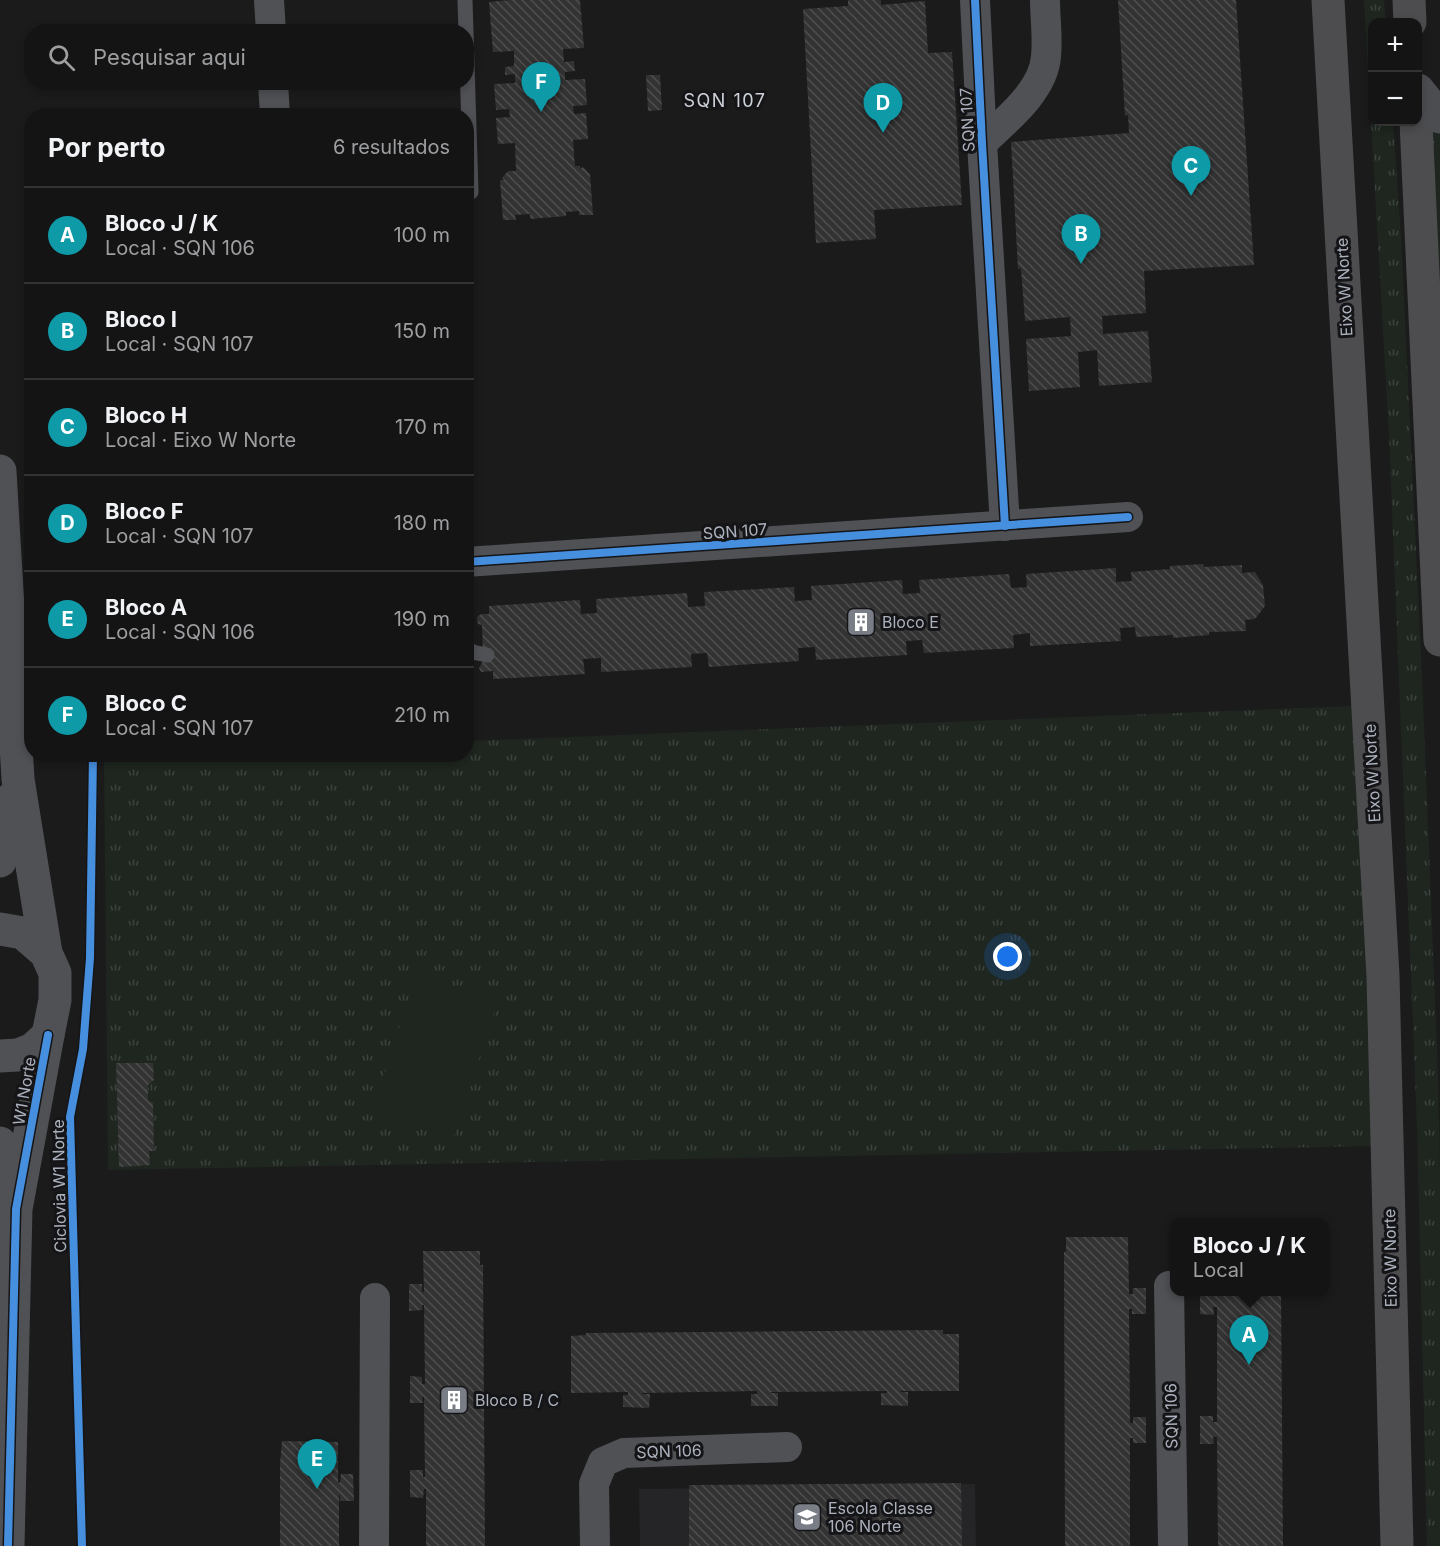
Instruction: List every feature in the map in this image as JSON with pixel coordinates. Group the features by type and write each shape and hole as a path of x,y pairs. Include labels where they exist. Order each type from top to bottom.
{"highway":[{"path":"1422,95 1440,117"}],"main road":[{"name":"Eixo W Norte","path":"1328,0 1383,976 1396,1546"},
{"path":"1409,0 1410,18"},
{"path":"1416,126 1434,367 1440,640"}],"street":[{"path":"269,0 270,24"},
{"name":"SQN 107","path":"975,0 1005,526"},
{"name":"SQN 107","path":"982,143 1027,101 1038,82 1047,58 1045,0"},
{"path":"273,90 274,108"},
{"path":"0,471 18,779 46,953"},
{"name":"SQN 107","path":"474,561 1128,518"},
{"path":"0,861 18,779"},
{"path":"0,929 23,933 46,953"},
{"name":"W1 Norte","path":"8,1546 16,1209 48,1035 53,1019 55,974 46,953"},
{"path":"0,1056 18,1055 33,1049 48,1035"},
{"name":"W1 Norte","path":"0,1143 16,1209"},
{"name":"SQN 106","path":"1169,1286 1173,1546"},
{"path":"374,1546 375,1298"},
{"name":"SQN 106","path":"595,1546 594,1484 603,1462 624,1453 787,1447"}],"lane":[{"path":"461,24 465,0"},
{"path":"464,90 465,108"},
{"path":"474,652 487,655"}],"shaded area":[{"name":"Escola Classe 106 Norte","path":"975,1484 976,1546 640,1546 639,1489"}],"green space":[{"path":"1364,0 1384,0 1386,18 1368,18 1368,70"},
{"path":"1429,118 1440,132 1440,317"},
{"path":"1371,126 1393,126 1401,236 1438,1075 1440,1546 1427,1546 1417,1125 1389,435"},
{"path":"1354,706 1376,1146 108,1170 104,762 474,762 474,741"},
{"path":"416,975 498,1001 453,1139 372,1113"}],"building":[{"path":"580,0 584,48 563,49 564,62 574,61 575,71 565,72 565,80 585,79 587,105 573,106 574,114 586,113 588,139 573,140 575,166 580,166 580,169 583,167 590,174 593,215 579,215 579,211 566,212 566,216 530,219 530,214 515,215 516,220 503,220 500,180 504,180 502,178 508,171 516,171 515,143 498,144 496,118 510,117 509,109 496,110 494,84 515,83 515,74 505,75 505,67 514,66 514,51 493,52 489,2"},
{"path":"848,0 881,0 881,5 925,1 928,53 952,52 962,205 874,210 876,239 816,243 803,9 848,6"},
{"path":"1118,0 1236,0 1254,265 1144,271 1146,313 1102,316 1103,334 1148,331 1152,382 1099,386 1097,350 1078,352 1080,387 1029,391 1026,339 1071,336 1070,317 1025,321 1021,268 1018,269 1011,142 1129,133 1128,115 1125,116"},
{"path":"646,75 660,75 662,110 648,111"},
{"name":"Bloco E","path":"1203,564 1204,567 1242,565 1242,573 1255,572 1263,585 1265,606 1255,619 1245,620 1246,631 1209,632 1209,635 1173,638 1173,635 1136,637 1135,627 1120,628 1121,641 1030,646 1030,633 1013,635 1014,648 924,653 922,640 906,641 907,655 816,660 815,647 798,648 799,661 709,667 707,653 691,654 692,667 601,672 601,658 583,659 585,674 493,679 493,671 481,672 479,668 483,661 482,625 478,624 477,617 481,614 489,614 489,606 580,600 581,614 597,613 596,599 687,593 688,607 705,606 704,592 794,587 795,601 812,600 811,586 902,580 903,594 920,593 919,580 1009,574 1011,588 1027,587 1026,574 1116,568 1116,582 1132,581 1131,572"},
{"path":"116,1063 153,1063 154,1080 148,1085 148,1100 153,1103 154,1151 149,1151 150,1165 119,1167"},
{"path":"1066,1237 1128,1237 1129,1294 1133,1294 1133,1288 1146,1288 1146,1314 1132,1314 1132,1309 1129,1309 1130,1423 1133,1423 1133,1417 1146,1417 1146,1443 1133,1443 1133,1438 1130,1438 1130,1546 1065,1546 1064,1252 1066,1252"},
{"name":"Bloco B / C","path":"423,1251 480,1251 480,1265 483,1265 485,1546 426,1546 426,1489 424,1489 423,1498 410,1497 410,1470 423,1470 423,1477 425,1477 424,1397 422,1397 423,1403 410,1403 410,1376 422,1377 422,1384 425,1384 424,1305 422,1305 422,1310 409,1311 409,1284 422,1284 422,1292 424,1292"},
{"path":"1200,1296 1281,1296 1283,1546 1218,1546 1217,1437 1213,1437 1214,1444 1200,1444 1200,1416 1213,1416 1213,1422 1217,1422 1217,1307 1213,1307 1214,1315 1200,1314"},
{"path":"943,1330 943,1334 959,1334 959,1391 900,1391 908,1392 908,1406 881,1405 881,1393 887,1393 887,1391 771,1392 778,1393 778,1406 751,1406 751,1394 757,1394 757,1391 642,1393 650,1394 649,1408 623,1407 623,1395 628,1395 628,1392 571,1393 571,1336 586,1335 586,1333"},
{"path":"282,1441 338,1442 338,1482 340,1483 341,1474 353,1474 354,1501 340,1501 339,1495 339,1546 280,1546"},
{"name":"Escola Classe 106 Norte","path":"961,1483 962,1546 689,1546 689,1485"}],"cycle path":[{"path":"975,0 1005,526"},
{"path":"474,561 1128,517"},
{"name":"Ciclovia W1 Norte","path":"82,1546 70,1117 83,1049 90,958 93,762"},
{"path":"8,1546 16,1209 48,1035"}],"place":[{"name":"Bloco C","path":"541,112"},
{"name":"Bloco F","path":"883,133"},
{"name":"Bloco H","path":"1191,196"},
{"name":"Bloco I","path":"1081,264"},
{"name":"Bloco E","path":"861,622"},
{"name":"Bloco J / K","path":"1249,1365"},
{"name":"Bloco B / C","path":"454,1400"},
{"name":"Bloco A","path":"317,1489"},
{"name":"Escola Classe 106 Norte","path":"807,1517"}],"district":[{"name":"SQN 107","path":"725,101"}]}
